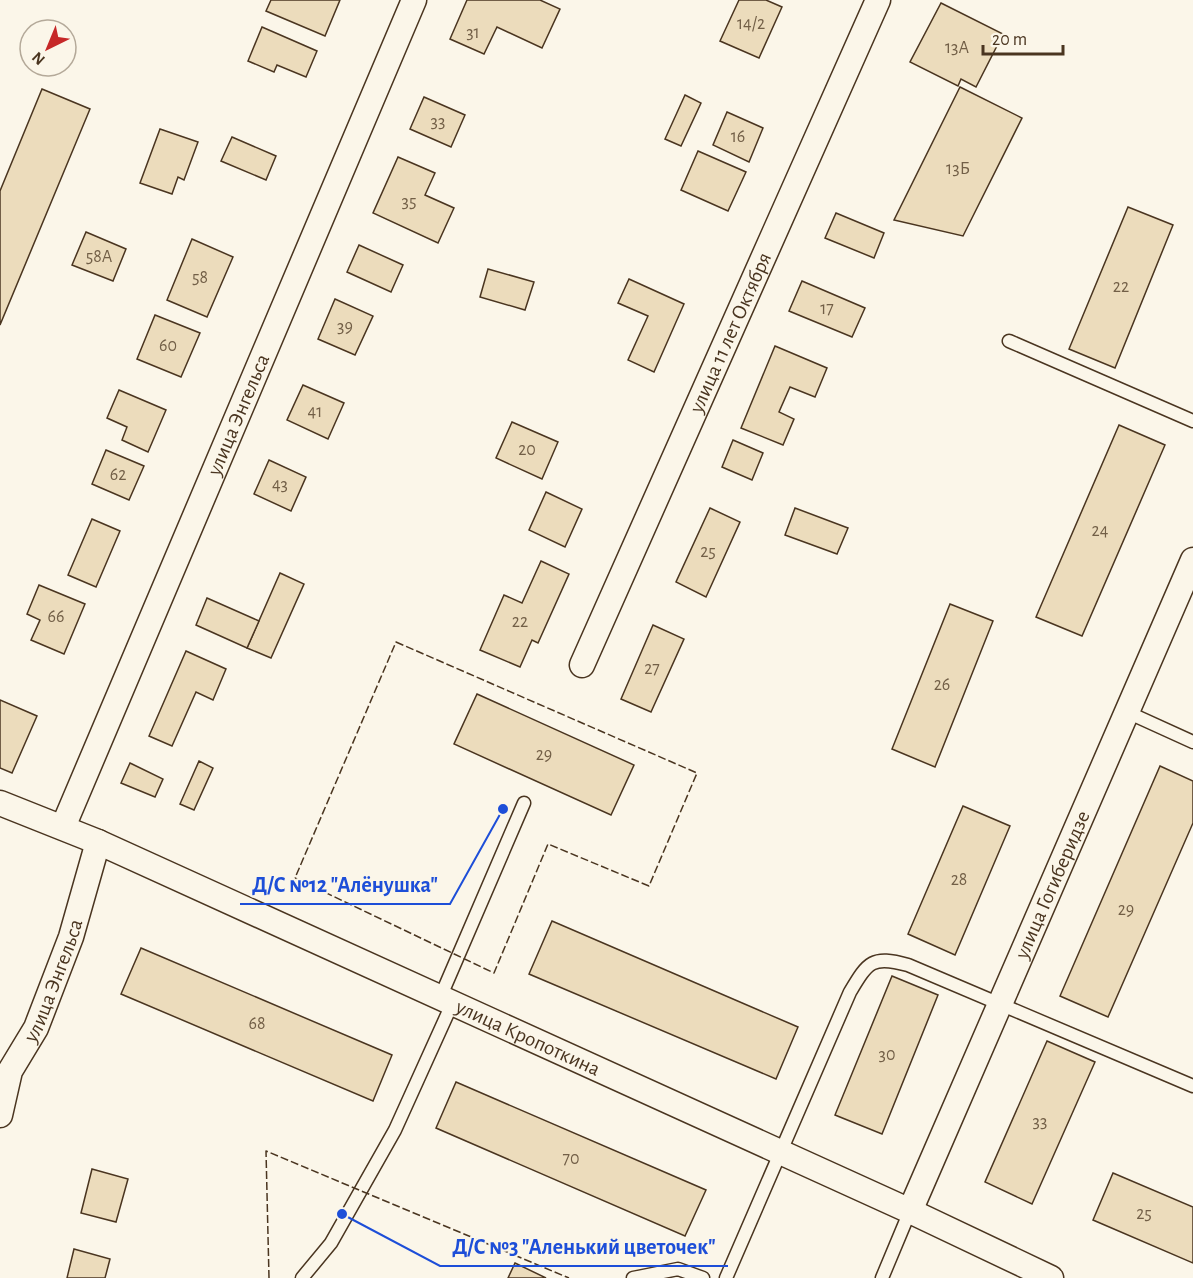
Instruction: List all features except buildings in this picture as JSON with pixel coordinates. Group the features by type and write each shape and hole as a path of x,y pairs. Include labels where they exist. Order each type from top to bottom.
{"street":[{"name":"улица Энгельса","path":"63,827 414,0"},
{"name":"улица 11 лет Октября","path":"582,665 878,0"},
{"name":"улица Гогиберидзе","path":"910,1211 1193,560"},
{"name":"улица Кропоткина","path":"0,803 63,827 446,1000 910,1211 1038,1275"},
{"name":"улица Энгельса","path":"0,1115 5,1070 36,1028 71,937 98,843"}],"lane":[{"path":"1009,341 1193,421"},
{"path":"1127,712 1193,742"},
{"path":"302,1278 331,1243 395,1130 524,803"},
{"path":"726,1278 850,992 869,965 879,960 908,965 1193,1086"},
{"path":"882,1278 910,1211"},
{"path":"633,1278 678,1269 704,1278"}],"fence":[{"path":"396,642 697,773 649,886 548,844 494,973 295,878 396,642"},
{"path":"269,1278 266,1151 569,1278"}],"place":[{"name":"Д/С №12 \"Алёнушка\"","path":"503,809"},
{"name":"Д/С №3 \"Аленький цветочек\"","path":"342,1214"}]}
